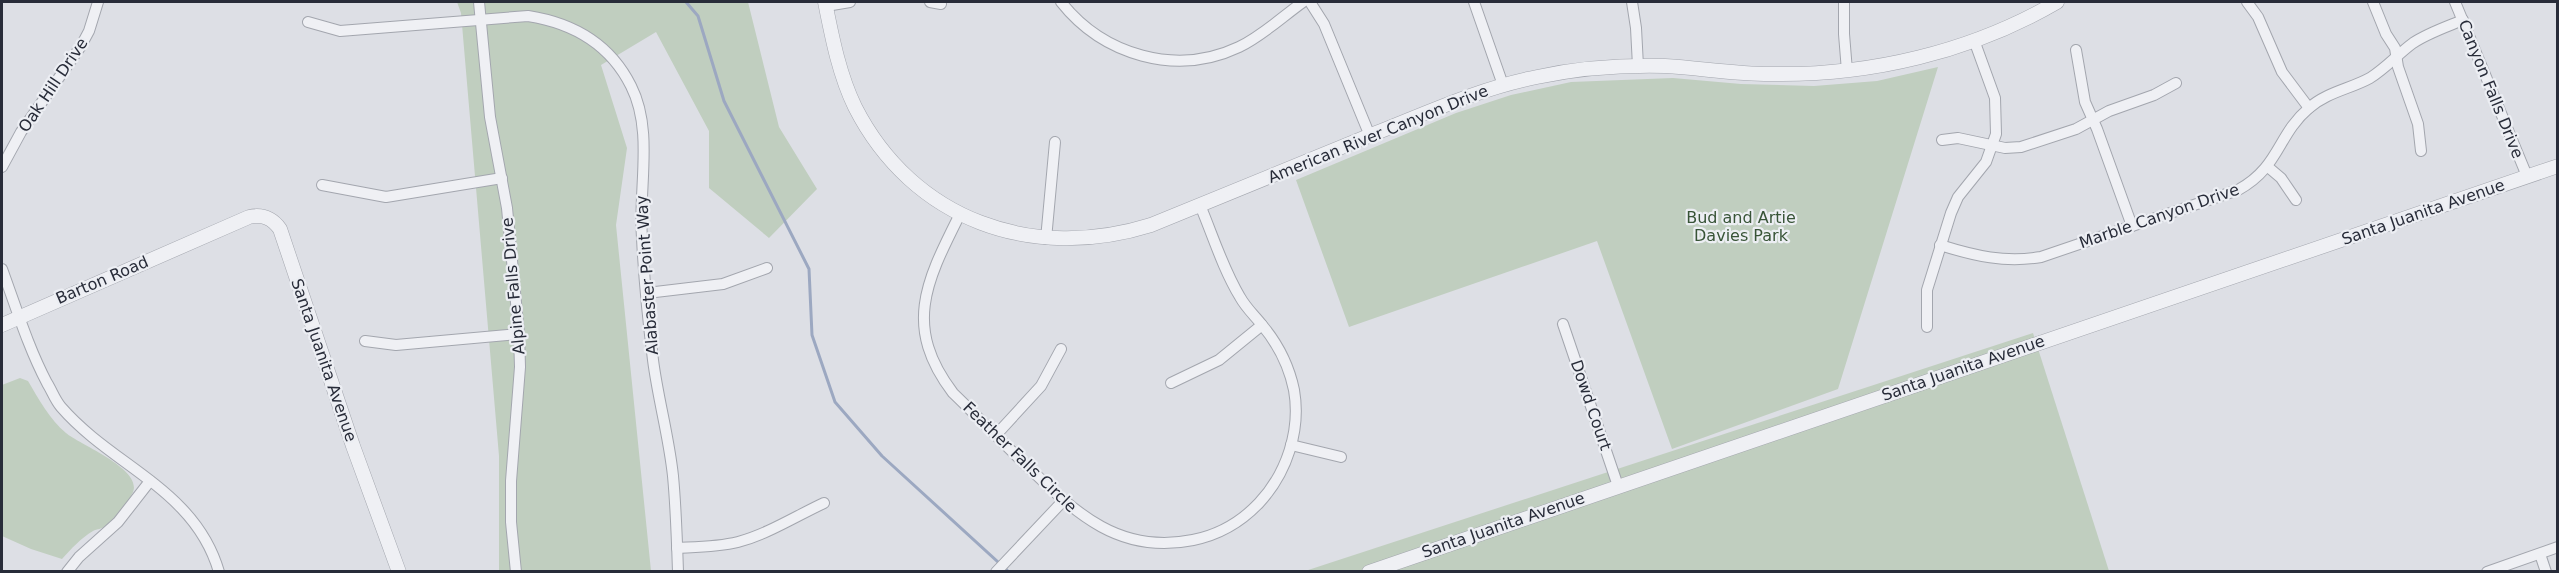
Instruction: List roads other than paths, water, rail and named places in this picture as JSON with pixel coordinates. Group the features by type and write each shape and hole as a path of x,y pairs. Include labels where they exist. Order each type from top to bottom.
{"street":[{"name":"Oak Hill Drive","path":"2,167 21,132 81,45 89,31 98,2"},
{"name":"Alpine Falls Drive","path":"479,2 490,117 507,208 519,334 520,367 511,482 511,522 516,572"},
{"path":"825,4 850,2"},
{"path":"1061,2 1090,32 1116,48 1144,57 1174,61 1204,58 1239,47 1259,36 1303,2"},
{"path":"1310,2 1324,24 1370,136"},
{"path":"1474,2 1503,85"},
{"path":"1632,2 1638,66"},
{"path":"1844,2 1847,71"},
{"name":"American River Canyon Drive","path":"825,4 845,83 867,128 881,148 910,179 929,195 960,214 1000,230 1046,239 1086,239 1127,233 1460,99 1503,85 1573,71 1638,66 1770,75 1847,71 1924,56 1974,40 2057,2"},
{"path":"2247,2 2258,17 2282,72 2309,108"},
{"path":"2373,2 2386,34 2395,48 2418,124 2421,151"},
{"name":"Canyon Falls Drive","path":"2455,2 2526,176"},
{"name":"Alabaster Point Way","path":"308,22 339,31 528,15 564,24 602,47 622,70 638,101 643,121 640,216 653,360 673,475 678,572"},
{"name":"Marble Canyon Drive","path":"1940,245 1989,259 2041,257 2238,189 2268,167 2289,130 2309,108 2330,94 2369,78 2427,35 2463,20"},
{"path":"1928,327 1925,299 1940,245 1958,197 1981,169 1993,145 1997,125 1996,107 1974,40"},
{"path":"2076,51 2082,92 2132,226"},
{"path":"1942,140 1958,138 2013,148 2030,145 2076,129 2109,111 2154,95 2176,83"},
{"path":"1046,239 1055,142"},
{"name":"Santa Juanita Avenue","path":"1369,572 2558,166"},
{"path":"2268,167 2281,178 2296,200"},
{"path":"322,185 386,197 502,178"},
{"name":"Feather Falls Circle","path":"960,214 933,268 924,300 925,333 935,365 943,380 953,393 1063,501 1103,529 1135,540 1162,544 1199,539 1232,525 1254,508 1277,480 1291,445 1296,410 1290,374 1274,341 1241,300 1233,286 1200,205"},
{"name":"Santa Juanita Avenue","path":"204,237 257,215 270,218 280,229 353,446 399,572"},
{"name":"Barton Road","path":"2,325 20,315 204,237"},
{"path":"646,293 723,284 767,268"},
{"path":"2,269 37,364 59,405 77,424 183,508 202,531 219,572"},
{"name":"Dowd Court","path":"1563,324 1618,486"},
{"path":"1171,383 1219,360 1262,325"},
{"path":"365,341 396,345 519,334"},
{"path":"996,435 1041,386 1061,349"},
{"path":"1291,445 1341,457"},
{"path":"67,572 118,522 150,481"},
{"path":"996,572 1063,501"},
{"path":"677,548 737,542 755,536 824,503"},
{"path":"2487,572 2558,547"},
{"path":"2540,554 2546,572"}],"waterway":[{"path":"686,2 698,16 724,101 809,269 812,335 835,402 882,456 1009,572"}],"park label":[{"name":"Bud and Artie Davies Park","path":"1741,226"}]}
